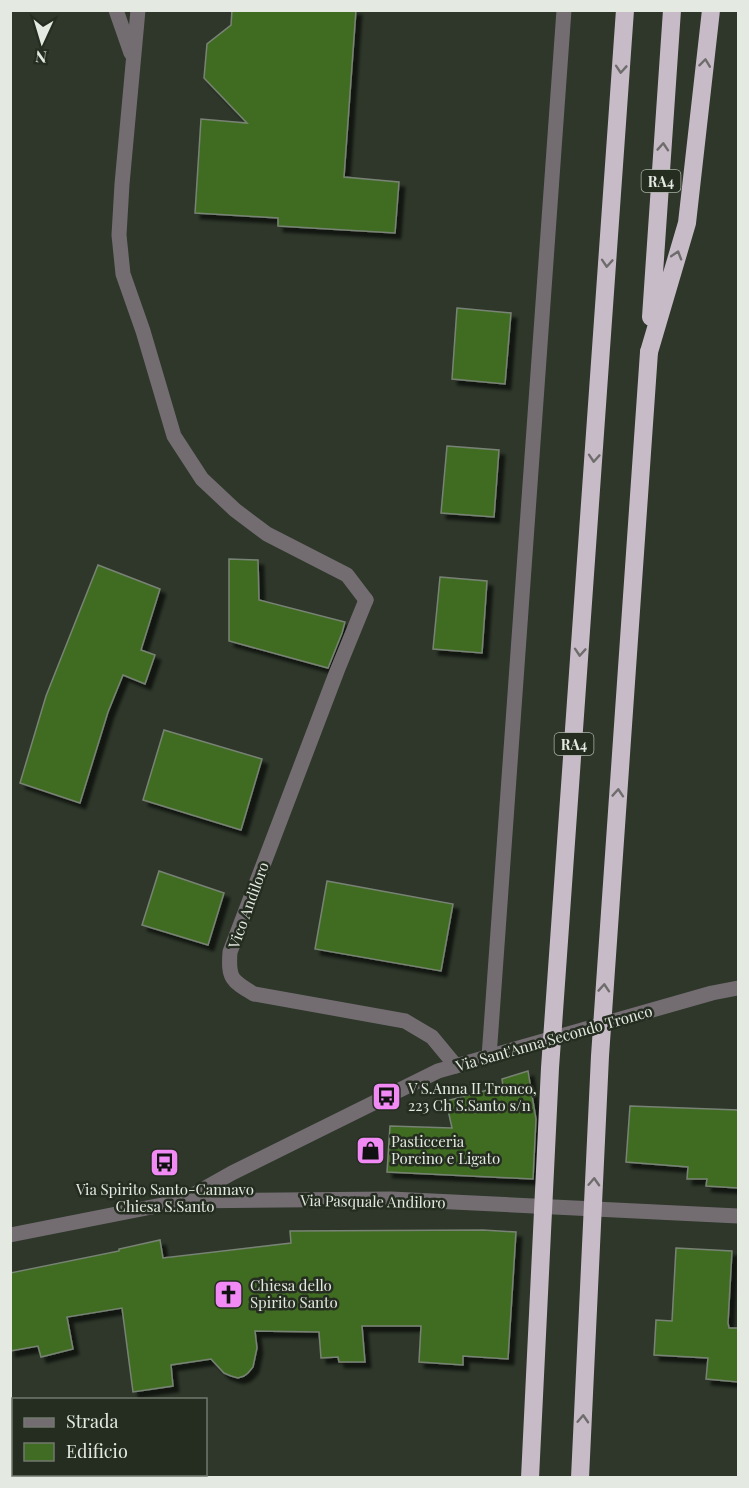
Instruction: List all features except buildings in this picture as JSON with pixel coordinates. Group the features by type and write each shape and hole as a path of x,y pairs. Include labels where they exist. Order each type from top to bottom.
{"highway":[{"name":"RA4","path":"530,1478 550,1068 625,10"},
{"name":"RA4","path":"580,1478 600,1056 672,10"},
{"path":"649,352 687,223 711,10"}],"street":[{"path":"116,10 133,58"},
{"path":"133,58 138,10"},
{"path":"489,1057 564,10"},
{"name":"Vico Andiloro","path":"133,58 119,235 123,274 143,331 174,436 201,479 235,510 267,534 347,575 366,600 230,952 229,967 235,983 254,994 405,1021 432,1037 456,1066"},
{"name":"Via Sant'Anna Secondo Tronco","path":"182,1201 232,1173 438,1071 712,993 738,988"},
{"name":"Via Pasquale Andiloro","path":"10,1235 182,1201 391,1199 738,1216"}],"place":[{"name":"V S.Anna II Tronco, 223 Ch S.Santo s/n","path":"387,1097"},
{"name":"Pasticceria Porcino e Ligato","path":"370,1150"},
{"name":"Via Spirito Santo-Cannavo Chiesa S.Santo","path":"165,1162"},
{"name":"Chiesa dello Spirito Santo","path":"229,1294"}]}
